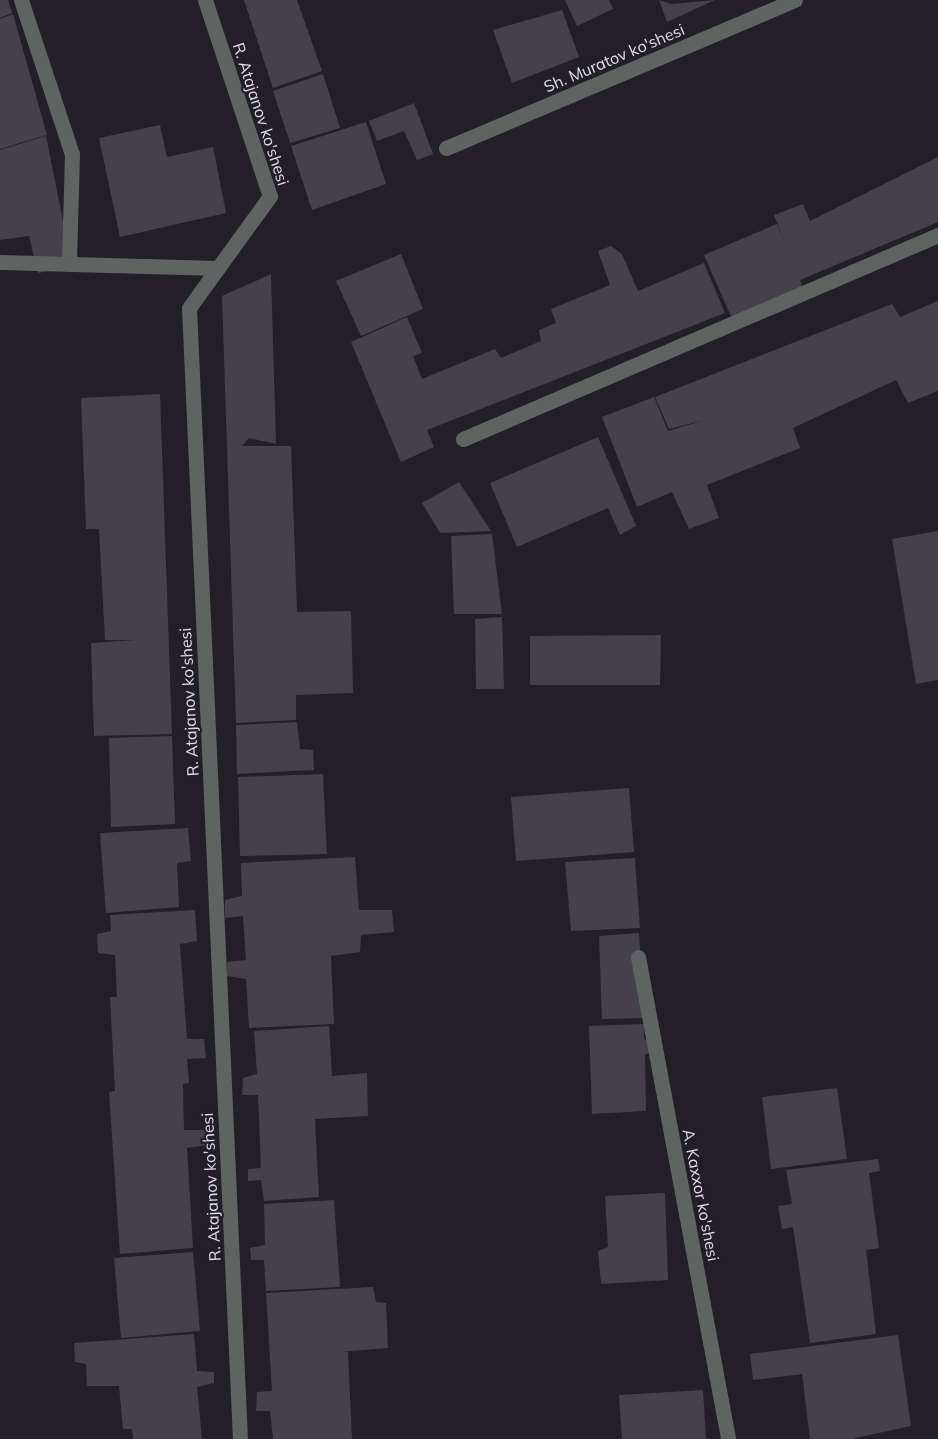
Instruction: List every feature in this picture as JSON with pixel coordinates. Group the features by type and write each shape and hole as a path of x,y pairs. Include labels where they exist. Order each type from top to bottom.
{"street":[{"path":"21,0 72,154 69,264"},
{"name":"R. Atajanov ko'shesi","path":"205,0 270,196 189,308 240,1439"},
{"name":"Sh. Muratov ko'shesi","path":"446,148 795,0"},
{"path":"463,439 938,235"},
{"path":"0,262 218,268"},
{"name":"A. Kaxxor ko'shesi","path":"638,957 728,1439"}],"building":[{"path":"0,0 8,0 12,13 0,18"},
{"path":"244,0 297,0 322,71 273,88"},
{"path":"565,0 609,0 613,9 577,26"},
{"path":"659,0 672,4 715,0 667,22"},
{"path":"562,10 579,57 512,83 493,30"},
{"path":"13,14 47,135 0,149 0,19"},
{"path":"323,74 340,128 290,143 273,91"},
{"path":"414,103 433,154 417,160 404,131 377,141 369,121"},
{"path":"366,122 386,184 312,210 291,146"},
{"path":"160,125 167,157 213,147 226,213 120,237 99,138"},
{"path":"46,136 72,266 38,273 29,236 0,240 0,150"},
{"path":"938,157 938,222 800,280 805,292 733,321 704,255 777,224 785,243 774,215 803,204 810,221"},
{"path":"611,246 622,254 638,291 704,263 725,313 427,430 434,447 401,462 351,342 407,317 422,353 413,356 422,379 495,349 501,358 541,341 539,330 556,323 551,309 610,285 598,251"},
{"path":"401,254 423,309 361,336 336,281"},
{"path":"271,274 276,444 249,438 242,446 291,446 297,612 351,611 353,693 296,695 296,720 236,723 222,296"},
{"path":"938,301 938,391 908,403 896,380 793,428 800,448 707,485 719,518 689,529 672,492 637,507 602,417 654,397 668,431 705,420 669,429 655,397 892,304 900,317"},
{"path":"160,394 172,734 94,736 91,643 136,640 105,640 99,529 86,529 81,398"},
{"path":"598,437 636,526 620,535 608,508 517,547 490,483"},
{"path":"459,482 491,531 440,533 422,503"},
{"path":"938,531 938,680 916,684 892,539"},
{"path":"492,534 502,614 454,614 451,536"},
{"path":"502,617 504,689 476,689 475,619"},
{"path":"661,635 660,685 530,685 530,636"},
{"path":"297,722 300,749 313,750 314,770 237,774 236,725"},
{"path":"172,736 175,824 111,827 109,738"},
{"path":"323,774 327,854 240,856 238,777"},
{"path":"629,788 634,852 516,861 511,797"},
{"path":"188,828 191,861 177,863 179,907 106,913 100,833"},
{"path":"355,857 359,910 392,910 394,932 361,935 360,952 331,956 334,1024 249,1028 246,979 227,976 227,962 246,960 243,916 225,918 225,900 242,896 241,863"},
{"path":"635,858 640,928 571,931 565,862"},
{"path":"195,910 197,941 180,944 187,1039 204,1039 206,1058 187,1059 189,1083 183,1084 184,1130 208,1130 208,1145 187,1148 193,1248 120,1254 109,1092 115,1091 110,997 117,997 115,955 98,953 97,934 111,931 110,915"},
{"path":"639,933 644,1018 602,1019 599,936"},
{"path":"644,1024 644,1039 659,1042 658,1052 645,1054 646,1111 592,1114 589,1026"},
{"path":"329,1026 332,1076 367,1073 368,1116 315,1119 319,1197 264,1201 261,1180 248,1181 248,1169 261,1168 258,1095 242,1095 243,1078 257,1074 254,1031"},
{"path":"837,1088 847,1159 771,1169 762,1097"},
{"path":"878,1159 880,1171 869,1173 879,1248 866,1250 876,1334 810,1343 793,1227 782,1229 778,1206 792,1204 786,1170"},
{"path":"665,1193 668,1280 601,1284 598,1251 608,1247 605,1196"},
{"path":"334,1200 340,1287 266,1291 264,1260 251,1260 250,1248 265,1245 264,1204"},
{"path":"193,1252 200,1331 121,1338 114,1258"},
{"path":"373,1287 376,1302 386,1303 388,1348 340,1352 348,1352 352,1439 273,1439 270,1411 256,1411 257,1392 272,1391 266,1293"},
{"path":"194,1334 197,1371 214,1372 214,1383 197,1387 202,1439 133,1439 132,1429 123,1429 119,1386 87,1386 86,1364 75,1362 74,1343"},
{"path":"898,1335 911,1426 851,1439 810,1439 802,1374 753,1380 750,1354"},
{"path":"703,1390 706,1439 622,1439 619,1395"}]}
